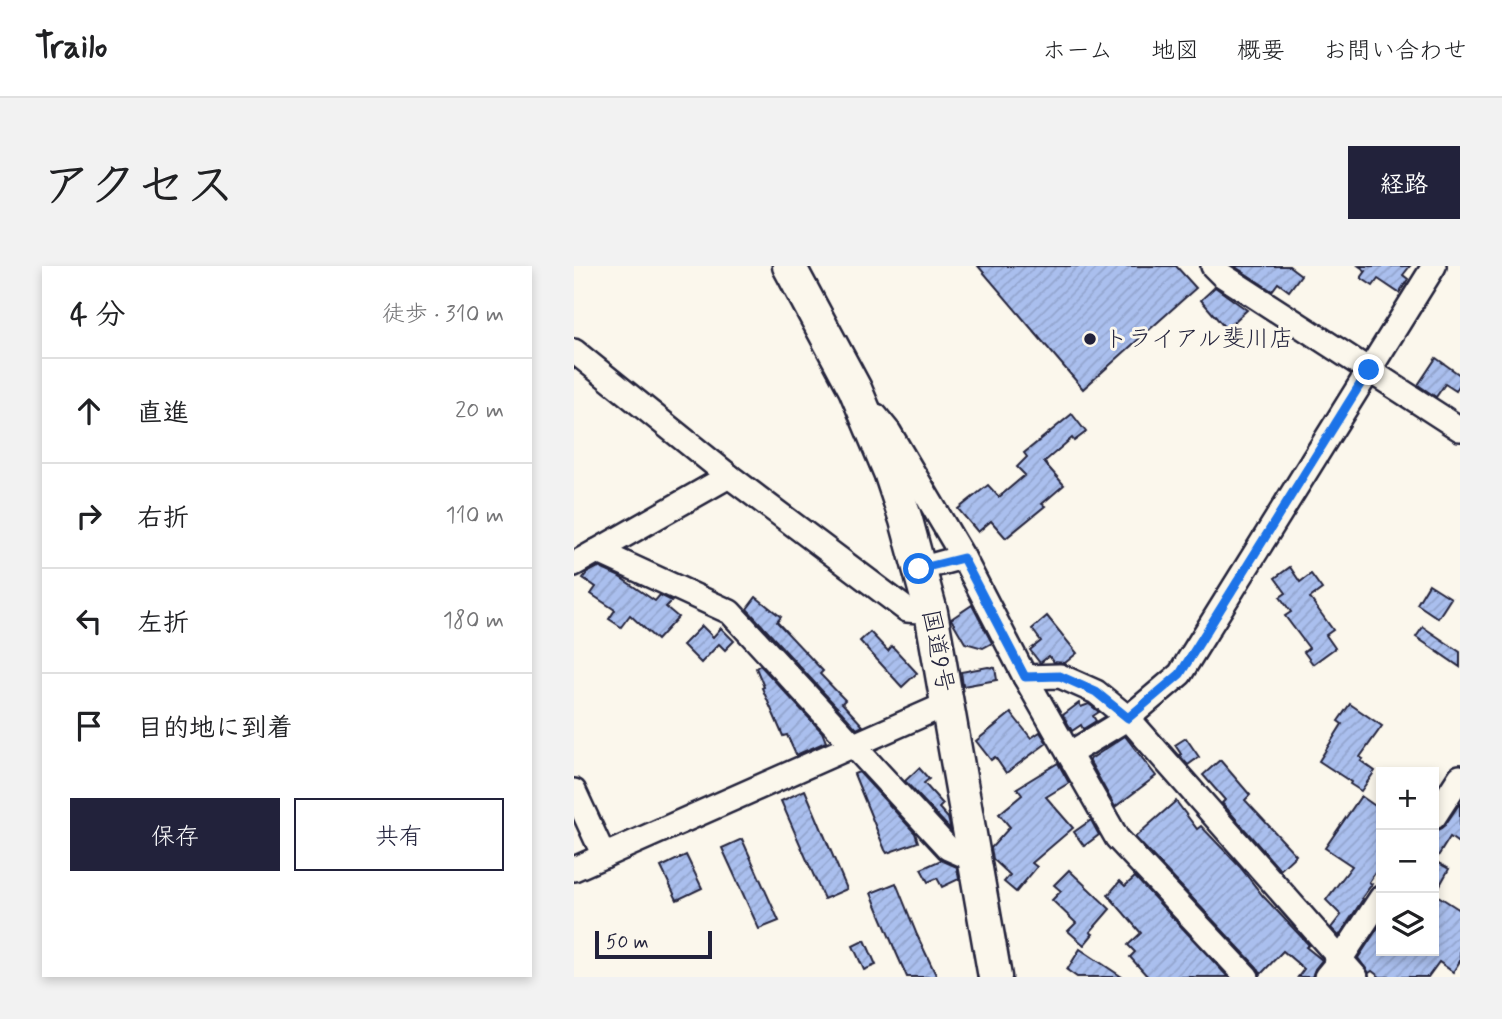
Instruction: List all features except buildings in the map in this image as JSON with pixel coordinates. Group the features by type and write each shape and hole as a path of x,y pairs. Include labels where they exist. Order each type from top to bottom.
{"highway":[{"name":"国道9号","path":"789,266 855,389 890,472 906,520 930,612 995,977"}],"street":[{"path":"1213,266 1222,275 1460,429"},
{"path":"1069,754 1128,718 1180,674 1434,266"},
{"path":"574,351 729,476 907,610 930,612"},
{"path":"855,389 888,432 963,558 1025,677 1117,838 1247,977"},
{"path":"574,564 729,476"},
{"path":"597,551 730,612 948,848 973,859"},
{"path":"919,569 963,558"},
{"path":"1025,677 1060,676 1096,692 1128,718 1333,969 1356,977"},
{"path":"574,869 947,704"},
{"path":"1439,809 1460,777"},
{"path":"574,791 604,856"},
{"path":"1333,969 1376,905"}],"place":[{"name":"トライアル斐川店","path":"1090,339"}],"route":[{"path":"919,569 963,558 1025,677 1060,676 1096,692 1128,718 1180,674 1369,370"}]}
